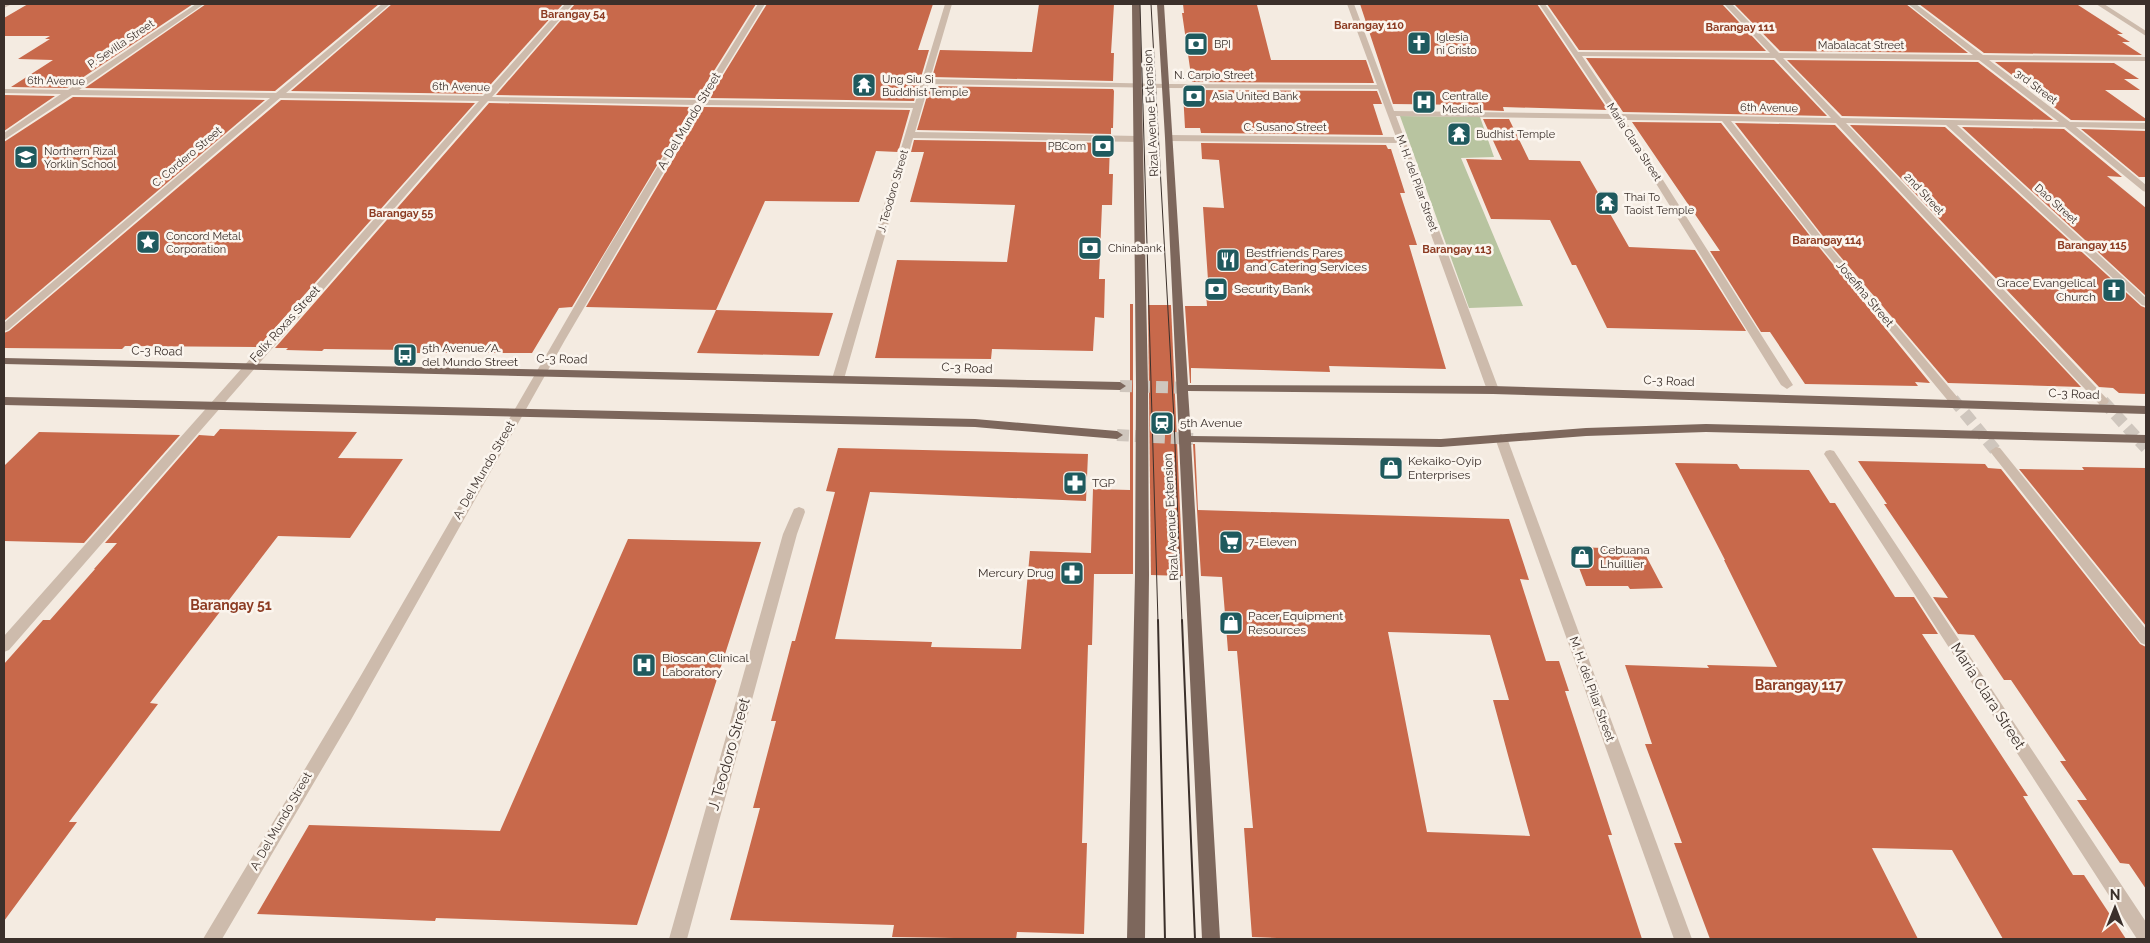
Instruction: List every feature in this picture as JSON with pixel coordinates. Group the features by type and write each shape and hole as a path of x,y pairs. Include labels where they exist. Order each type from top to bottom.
{"main road":[{"name":"Rizal Avenue Extension","path":"1136,4 1142,387 1142,575 1136,939"},
{"name":"Rizal Avenue Extension","path":"1160,4 1169,138 1211,939"},
{"name":"C-3 Road","path":"4,361 1120,386"},
{"name":"C-3 Road","path":"1190,388 1493,390 2146,410"},
{"path":"4,401 976,423 1117,435"},
{"path":"1192,439 1441,443 1501,438 1706,428 2146,439"}],"street":[{"path":"4,6 8,4"},
{"name":"P. Sevilla Street","path":"4,137 200,4"},
{"name":"C. Cordero Street","path":"4,328 386,4"},
{"name":"Felix Roxas Street","path":"4,646 248,366 569,4"},
{"name":"A. Del Mundo Street","path":"212,939 363,683 517,412 700,102 761,4"},
{"name":"J. Teodoro Street","path":"838,379 948,4"},
{"name":"M. H. del Pilar Street","path":"1350,4 1383,87 1400,140 1493,390"},
{"name":"Maria Clara Street","path":"1542,4 1619,117 1787,385"},
{"name":"2nd Street","path":"1728,4 2103,401"},
{"name":"3rd Street","path":"1912,4 2146,188"},
{"path":"2100,4 2146,34"},
{"name":"Mabalacat Street","path":"1576,54 2146,59"},
{"name":"N. Carpio Street","path":"924,81 1166,86 1383,87"},
{"name":"6th Avenue","path":"4,92 917,106"},
{"name":"6th Avenue","path":"1392,113 2146,126"},
{"name":"Josefina Street","path":"1724,118 1818,238 1953,399"},
{"name":"Dao Street","path":"1949,123 2146,303"},
{"path":"909,136 1139,138"},
{"name":"C. Susano Street","path":"1169,138 1400,140"},
{"name":"M. H. del Pilar Street","path":"1501,438 1683,939"},
{"path":"1996,452 2146,639"},
{"name":"Maria Clara Street","path":"1830,454 2146,937"},
{"name":"J. Teodoro Street","path":"678,939 790,534 799,512"}],"green space":[{"path":"1400,116 1480,117 1494,157 1461,158 1523,306 1469,308"}],"building":[{"path":"28,4 193,4 67,88 11,87 53,60 18,59 50,39 45,39 50,36 4,36 4,18"},
{"path":"206,4 379,4 275,91 85,88"},
{"path":"392,4 563,4 482,94 291,91"},
{"path":"575,4 756,4 697,98 496,95"},
{"path":"767,4 933,4 918,50 929,50 914,101 709,98"},
{"path":"1039,4 1114,4 1111,53 1114,53 1113,81 932,77 940,50 1032,52"},
{"path":"1183,4 1257,5 1271,60 1366,60 1374,83 1192,82 1182,13 1184,13"},
{"path":"1360,4 1537,4 1608,110 1503,107 1504,111 1479,110 1477,105 1393,104"},
{"path":"1547,4 1722,4 1766,51 1579,50"},
{"path":"1734,4 1906,4 1968,53 1780,51"},
{"path":"1919,4 2078,5 2123,34 2117,34 2130,42 2122,42 2142,55 1984,53"},
{"path":"1586,58 1774,60 1827,116 1623,112"},
{"path":"1787,60 1978,62 2053,120 1842,116"},
{"path":"1995,62 2114,63 2139,79 2124,79 2140,90 2105,90 2146,119 2146,121 2071,120"},
{"path":"930,86 1113,89 1113,128 1111,128 1111,134 917,130"},
{"path":"1193,90 1377,91 1382,104 1373,104 1383,135 1201,133 1200,128 1185,128 1183,92 1193,92"},
{"path":"4,95 55,96 4,131"},
{"path":"73,97 265,100 4,321 4,142"},
{"path":"281,100 475,103 258,347 125,346 122,349 4,348 4,333 9,331"},
{"path":"489,103 692,107 572,307 559,308 532,353 410,353 412,350 324,349 322,351 275,348"},
{"path":"704,107 910,110 898,152 876,151 859,202 765,201 716,310 586,307"},
{"path":"1483,119 1509,119 1529,160 1580,161 1629,247 1695,250 1746,331 1607,328 1576,265 1572,265 1550,220 1491,219 1466,159 1502,160"},
{"path":"1632,122 1721,123 1930,383 1915,382 1918,386 1805,384 1770,332 1761,332 1710,251 1720,251"},
{"path":"1735,123 1835,125 2081,387 1948,383 1822,235"},
{"path":"1850,125 1945,127 2141,306 2146,308 2146,394 2119,393 2113,388 2099,387"},
{"path":"1962,127 2064,129 2122,177 2107,176 2146,208 2146,296"},
{"path":"2081,129 2146,131 2146,177 2139,177"},
{"path":"914,140 1110,143 1109,174 1113,174 1112,205 1102,205 1099,279 1105,279 1104,318 1095,317 1093,351 992,349 991,359 875,358 897,260 1007,262 1015,205 910,202 924,152 911,152"},
{"path":"1201,143 1386,145 1388,149 1391,149 1405,193 1400,193 1417,245 1409,245 1446,369 1329,366 1330,372 1191,368 1190,383 1185,306 1207,306 1205,280 1208,280 1203,207 1224,208 1219,160 1202,159"},
{"path":"1130,304 1133,304 1133,574 1094,574 1092,645 1088,645 1082,843 1087,843 1084,934 1017,932 1016,939 892,937 894,925 730,920 760,808 753,808 776,721 771,721 792,641 795,641 835,492 826,491 838,448 1088,454 1086,501 870,492 835,639 932,642 931,647 1021,649 1030,551 1091,553 1093,489 1130,490"},
{"path":"1148,305 1171,305 1183,576 1151,575"},
{"path":"716,310 833,313 819,356 697,353"},
{"path":"220,429 357,432 338,458 403,459 350,538 278,536 150,703 158,704 69,822 77,822 4,921 4,664 43,620 50,620 95,569 117,543 105,543 199,435 214,436"},
{"path":"39,432 180,435 84,543 4,541 4,466"},
{"path":"1193,444 1195,444 1198,510 1509,519 1529,580 1520,579 1546,661 1559,661 1569,691 1565,691 1612,835 1608,835 1642,939 1306,939 1252,937 1244,828 1253,828 1237,651 1228,651 1222,577 1201,576","holes":["1388,632 1490,635 1509,700 1493,700 1530,836 1427,832"]},
{"path":"1858,461 1985,464 1988,468 2001,469 2140,644 2146,647 2146,889 2129,864 2120,863 2077,800 2087,800 2060,761 2066,761 2011,680 2004,680 1974,635 1958,634 1933,597 1948,598 1884,504 1887,504"},
{"path":"1675,463 1737,464 1740,469 1809,470 1830,503 1835,503 1895,597 1914,597 1938,634 1922,634 2028,796 2023,796 2073,875 2084,875 2126,939 2003,939 1952,850 1872,848 1918,939 1710,939 1674,843 1682,843 1645,744 1652,744 1625,665 1709,668 1707,665 1777,667"},
{"path":"2082,467 2146,468 2146,626 2019,469 2084,470"},
{"path":"628,539 761,542 637,925 436,918 435,921 257,914 309,825 500,831"},
{"path":"1571,547 1605,548 1608,555 1645,554 1663,588 1630,589 1628,586 1586,586"}],"tunnel":[{"path":"1120,386 1190,388"},
{"path":"1953,399 1996,451"},
{"path":"2103,401 2146,448"},
{"path":"1117,435 1193,439"}],"tram line":[{"path":"1140,4 1158,622"},
{"path":"1151,4 1174,419 1182,622"},
{"path":"1158,620 1165,939"},
{"path":"1182,620 1195,939"}],"place":[{"name":"Iglesia ni Cristo","path":"1419,43"},
{"name":"BPI","path":"1196,44"},
{"name":"Ung Siu Si Buddhist Temple","path":"864,85"},
{"name":"Asia United Bank","path":"1194,96"},
{"name":"Centralle Medical","path":"1424,102"},
{"name":"Budhist Temple","path":"1459,134"},
{"name":"PBCom","path":"1103,146"},
{"name":"Northern Rizal Yorklin School","path":"26,157"},
{"name":"Thai To Taoist Temple","path":"1607,203"},
{"name":"Concord Metal Corporation","path":"148,242"},
{"name":"Chinabank","path":"1090,248"},
{"name":"Bestfriends Pares and Catering Services","path":"1228,260"},
{"name":"Security Bank","path":"1216,289"},
{"name":"Grace Evangelical Church","path":"2114,290"},
{"name":"5th Avenue/A. del Mundo Street","path":"405,355"},
{"name":"5th Avenue","path":"1162,423"},
{"name":"Kekaiko-Oyip Enterprises","path":"1391,468"},
{"name":"TGP","path":"1075,483"},
{"name":"7-Eleven","path":"1231,542"},
{"name":"Cebuana Lhuillier","path":"1582,557"},
{"name":"Mercury Drug","path":"1072,573"},
{"name":"Pacer Equipment Resources","path":"1231,623"},
{"name":"Bioscan Clinical Laboratory","path":"644,665"}],"district":[{"name":"Barangay 54","path":"573,14"},
{"name":"Barangay 110","path":"1369,25"},
{"name":"Barangay 111","path":"1740,27"},
{"name":"Barangay 55","path":"401,213"},
{"name":"Barangay 114","path":"1827,240"},
{"name":"Barangay 115","path":"2092,245"},
{"name":"Barangay 113","path":"1457,249"},
{"name":"Barangay 51","path":"231,605"},
{"name":"Barangay 117","path":"1799,685"}]}
